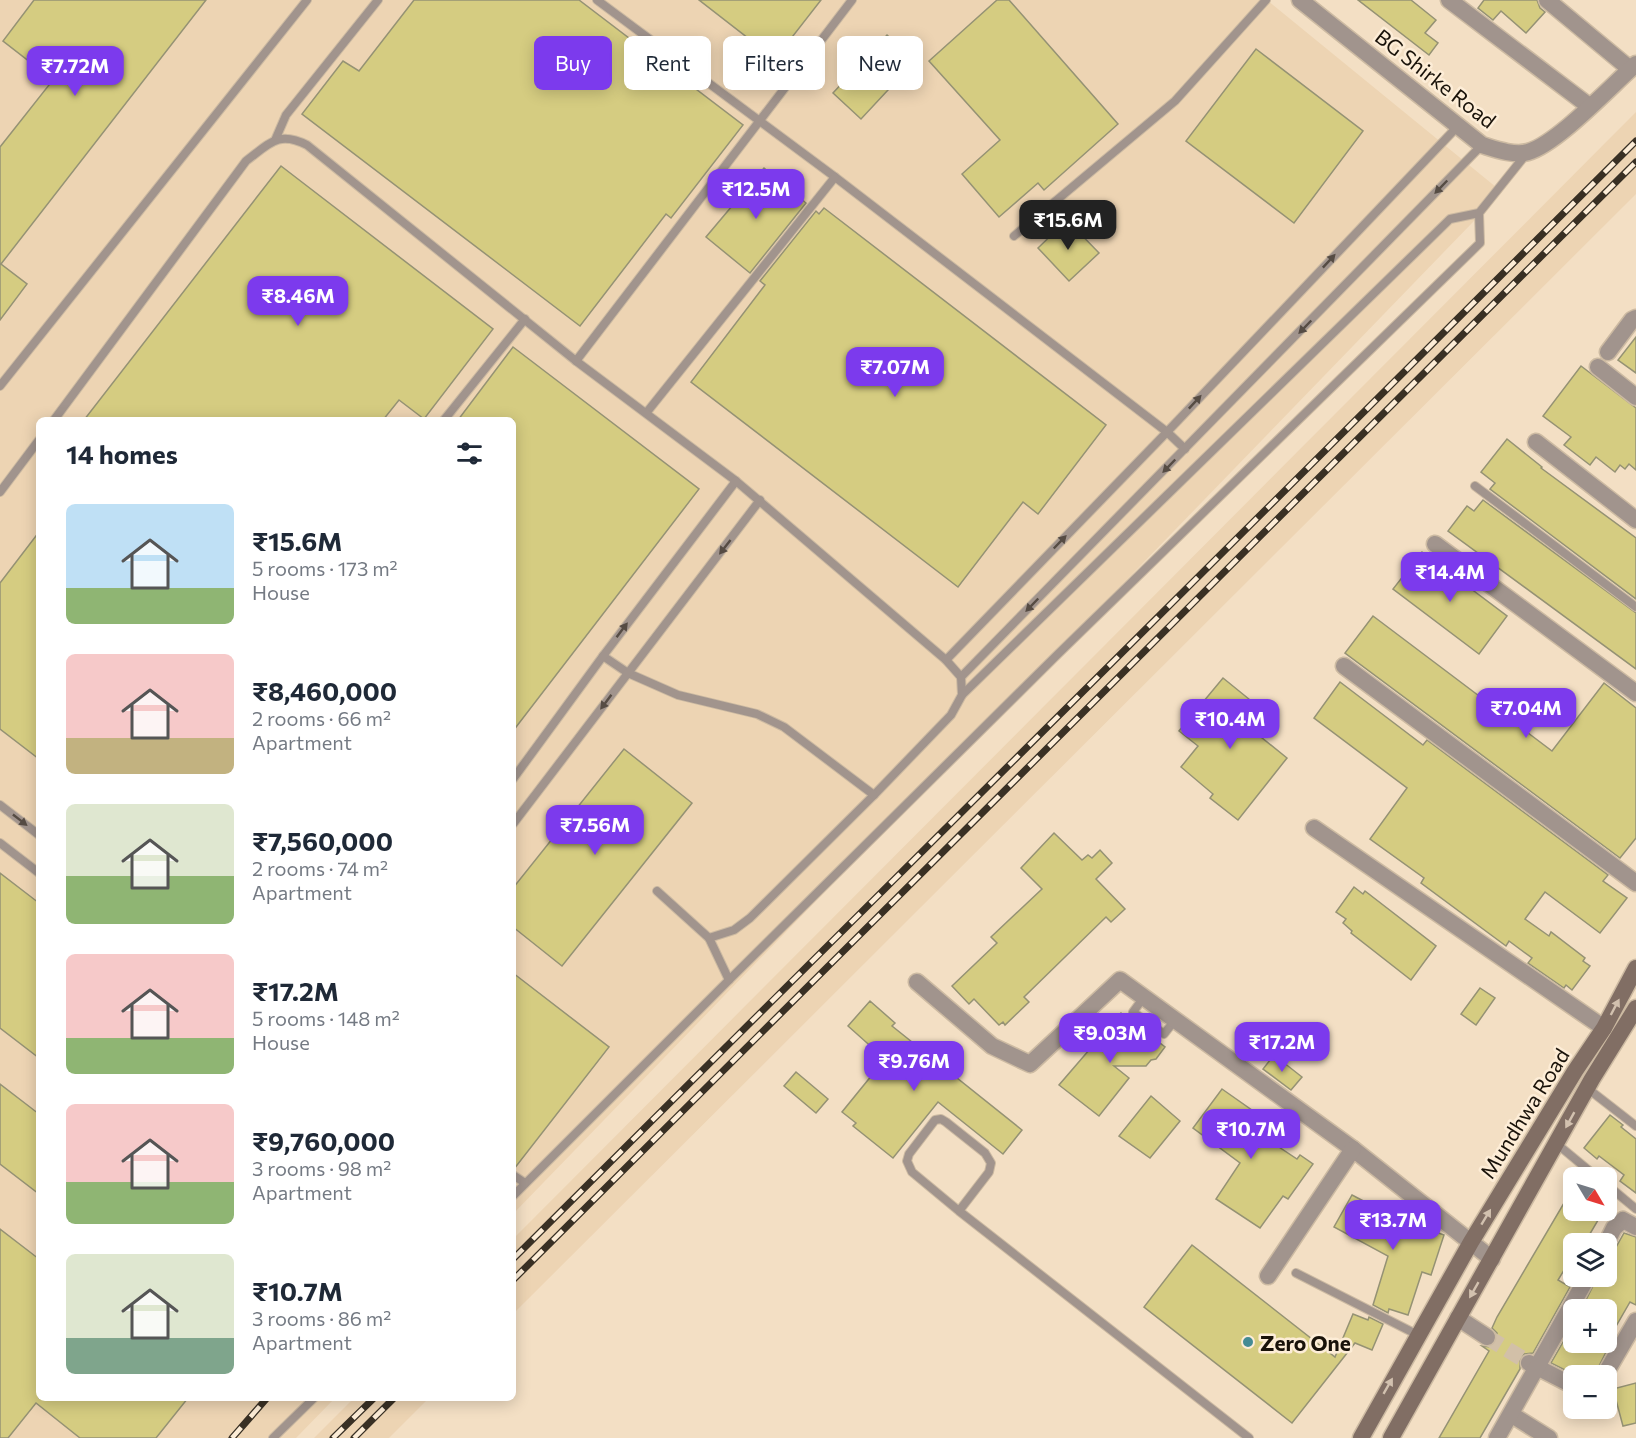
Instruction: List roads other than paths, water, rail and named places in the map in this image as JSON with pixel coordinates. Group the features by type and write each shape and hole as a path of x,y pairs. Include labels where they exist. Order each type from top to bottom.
{"main road":[{"name":"Mundhwa Road","path":"1361,1438 1471,1242 1575,1071 1604,1028 1636,968"},
{"name":"Mundhwa Road","path":"1391,1438 1587,1088 1636,1009"}],"street":[{"name":"BG Shirke Road","path":"1300,0 1482,145 1509,152 1527,153"},
{"path":"1449,0 1589,106"},
{"path":"1527,153 1553,138 1633,66 1547,0"},
{"path":"1608,352 1632,320 1636,318"},
{"path":"1598,367 1636,397"},
{"path":"1536,442 1633,513"},
{"path":"1436,544 1636,693"},
{"path":"1344,666 1636,883"},
{"path":"1314,828 1604,1028"},
{"path":"917,982 993,1046 1030,1064 1120,980 1353,1149 1492,1259"},
{"path":"1268,1276 1353,1149"},
{"path":"1612,1233 1623,1221 1636,1227"},
{"path":"1497,1438 1512,1415 1532,1365 1581,1287"},
{"path":"1458,1318 1487,1337"},
{"path":"1610,1365 1636,1321"},
{"path":"1532,1365 1563,1380"},
{"path":"1512,1415 1549,1438"}],"lane":[{"path":"0,387 307,0"},
{"path":"56,417 246,161 276,138 286,115 378,0"},
{"path":"597,0 835,177 1167,432 1185,449"},
{"path":"576,361 852,0"},
{"path":"1014,236 1175,101 1266,0"},
{"path":"946,660 1458,126"},
{"path":"276,138 292,138 307,145 576,361 647,412 760,500 946,660 961,678 962,695"},
{"path":"961,678 1482,145"},
{"path":"709,938 734,930 750,918 951,715 962,695 1450,219 1479,213 1527,153"},
{"path":"647,412 835,177"},
{"path":"516,1193 1066,646 1480,243 1479,213"},
{"path":"446,417 525,319"},
{"path":"0,492 36,444"},
{"path":"516,775 736,481"},
{"path":"1475,486 1636,607"},
{"path":"516,820 760,500"},
{"path":"603,656 628,673 678,695 757,714 784,727 874,795"},
{"path":"0,805 36,833"},
{"path":"0,843 36,871"},
{"path":"657,891 709,938 729,980"},
{"path":"1587,1088 1636,1126"},
{"path":"959,1210 989,1172 991,1163 985,1153 946,1122 941,1119 935,1120 909,1154 908,1166 959,1210 1249,1438"},
{"path":"1557,1144 1585,1167"},
{"path":"516,1177 525,1183"},
{"path":"1617,1193 1636,1209"},
{"path":"1296,1273 1418,1335"},
{"path":"273,1438 311,1401"}],"tunnel":[{"path":"1487,1337 1528,1362"}],"railway":[{"path":"516,1256 1636,141"},
{"path":"516,1277 1636,162"},
{"path":"232,1438 264,1401"},
{"path":"333,1438 371,1401"},
{"path":"354,1438 391,1401"}],"place":[{"name":"Zero One","path":"1248,1342"}]}
